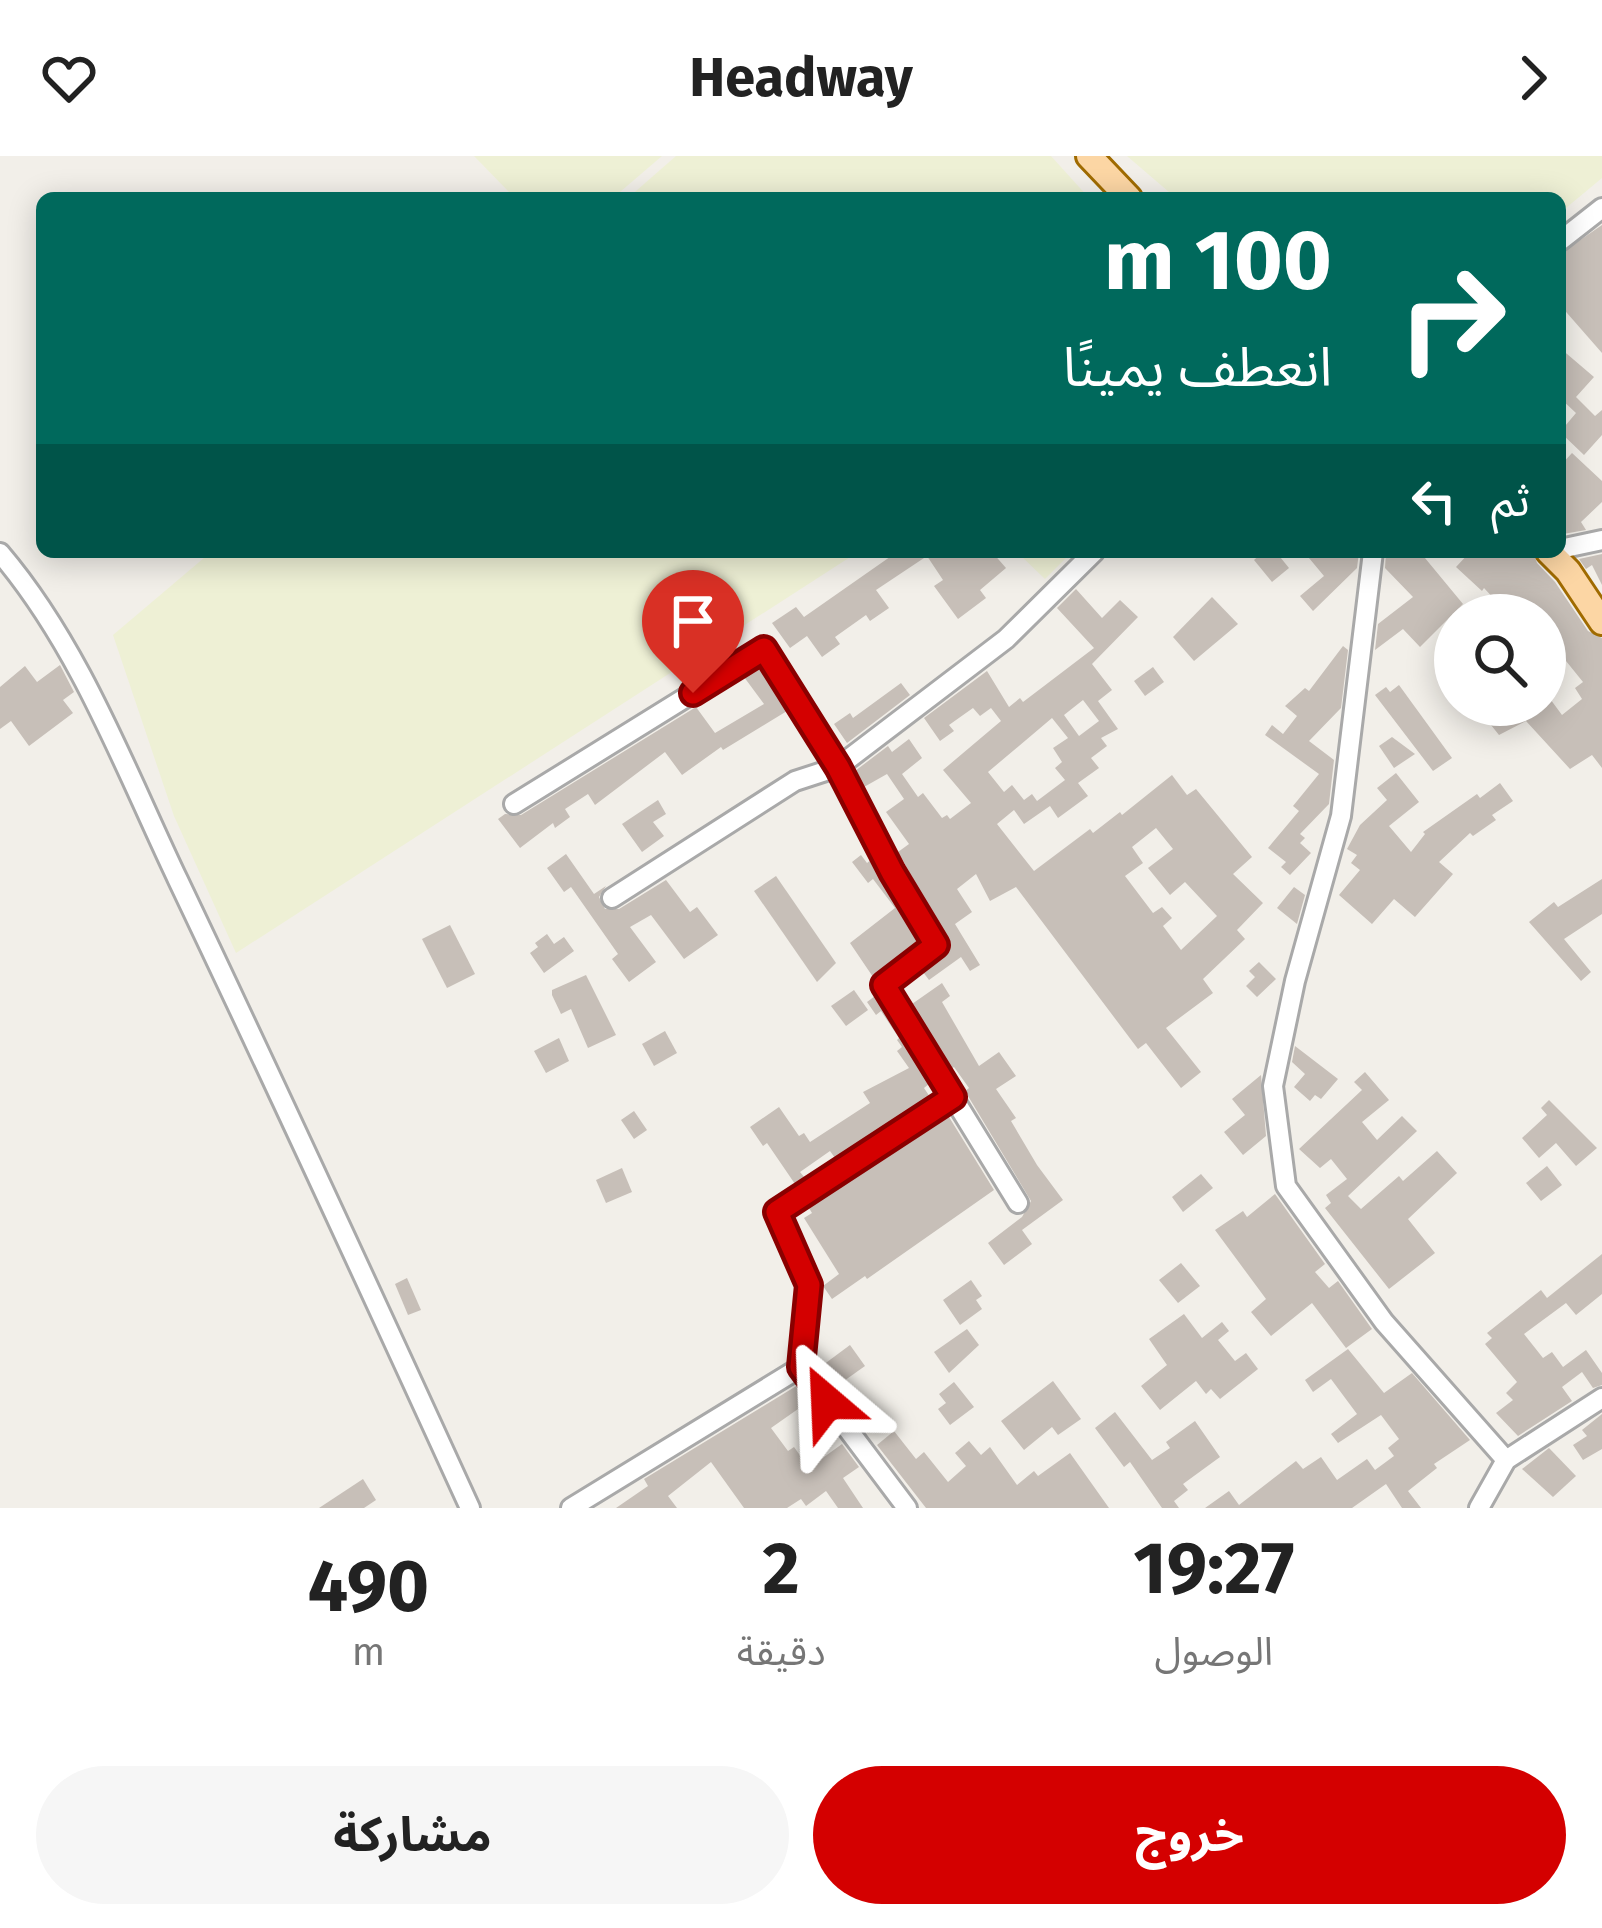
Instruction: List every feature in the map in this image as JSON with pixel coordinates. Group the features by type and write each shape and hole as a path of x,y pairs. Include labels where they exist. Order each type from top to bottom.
{"main road":[{"path":"1089,156 1123,192"},
{"path":"1555,558 1602,622"}],"street":[{"path":"1566,236 1602,208"},
{"path":"1566,548 1602,540"},
{"path":"0,553 28,585 75,666 277,1088 470,1508"},
{"path":"611,898 795,782 838,767 1006,639 1088,558"},
{"path":"1372,558 1341,816 1295,981 1273,1086 1286,1186 1384,1322 1506,1460"},
{"path":"514,804 764,649 838,767 936,945 884,985 1018,1202"},
{"path":"907,1508 801,1367 809,1285 777,1212 953,1097"},
{"path":"571,1508 801,1367"},
{"path":"1479,1508 1506,1460 1602,1398"}],"green space":[{"path":"474,156 662,156 620,192 509,192"},
{"path":"676,156 1051,156 1084,192 635,192"},
{"path":"1127,156 1602,156 1602,178 1566,208 1566,192 1169,192"},
{"path":"204,558 849,558 236,953 174,816 113,635"},
{"path":"1023,558 1066,558 1045,579"}],"building":[{"path":"1602,225 1602,353 1566,312 1566,250"},
{"path":"1566,353 1594,377 1576,397 1595,416 1602,410 1602,435 1584,455 1566,438 1566,425 1576,413 1566,404"},
{"path":"1572,453 1602,481 1602,502 1581,522 1586,530 1566,533 1566,460"},
{"path":"1602,554 1602,585 1592,565 1586,569 1579,559"},
{"path":"888,558 924,558 876,590 889,608 870,621 866,615 835,637 840,644 822,657 807,636 790,648 772,623 796,607 804,617"},
{"path":"928,558 997,558 1006,568 980,590 986,598 958,619 934,586 943,580"},
{"path":"1281,558 1289,568 1272,582 1254,560"},
{"path":"1309,558 1358,558 1357,568 1313,611 1300,596 1324,576"},
{"path":"1386,558 1425,558 1455,594 1434,594 1434,633 1420,647 1403,629 1375,650 1378,624 1413,597 1385,568"},
{"path":"1464,558 1535,558 1563,594 1490,594 1484,588 1482,591 1456,567"},
{"path":"1076,589 1102,618 1120,600 1138,617 1092,664 1112,690 1098,701 1118,729 1101,738 1107,746 1091,758 1099,768 1078,783 1088,796 1058,818 1050,806 1024,824 1014,810 997,824 1034,871 1090,829 1093,833 1120,812 1122,815 1172,775 1187,795 1196,789 1252,857 1233,874 1263,903 1237,930 1245,939 1203,979 1213,993 1166,1028 1201,1072 1181,1088 1146,1043 1138,1049 1016,887 990,901 976,874 957,889 972,912 955,924 980,965 970,971 961,957 929,980 923,972 945,955 949,943 898,852 909,844 886,812 904,799 887,774 864,787 855,771 888,746 892,752 909,739 922,758 902,774 918,797 923,793 942,818 950,819 971,803 943,770 1001,721 991,708 980,716 973,708 949,725 954,731 940,741 924,718 987,671 1009,707 1020,698 1023,702 1094,648 1057,608","holes":["1083,700 1099,721 1079,736 1064,715","1052,718 1068,738 1053,748 1062,762 1055,768 1065,780 1037,801 1032,794 1024,800 1012,785 1004,792 988,772","1156,828 1173,849 1148,868 1170,895 1185,882 1217,916 1181,950 1163,926 1172,918 1162,907 1153,913 1125,876 1143,863 1132,847"]},
{"path":"1212,597 1238,624 1194,661 1173,637"},
{"path":"1566,598 1588,631 1602,638 1602,768 1592,755 1570,769 1531,726 1566,726 1566,712 1582,699 1575,688 1583,682 1566,661"},
{"path":"1343,646 1348,650 1341,708 1309,741 1334,760 1329,804 1300,834 1305,838 1300,843 1311,853 1290,875 1281,867 1286,862 1268,848 1299,811 1293,806 1319,774 1265,735 1272,725 1283,734 1297,716 1285,706 1305,688 1309,691"},
{"path":"60,665 74,692 63,700 73,713 29,746 11,721 0,729 0,687 25,666 37,682"},
{"path":"1153,667 1164,682 1145,696 1134,681"},
{"path":"760,668 787,711 721,747 682,775 665,752 595,805 588,794 565,809 570,817 555,828 553,823 520,848 498,819 505,814 521,815 696,707 715,733 764,704 744,677"},
{"path":"901,683 910,695 847,743 834,724 850,713 853,718"},
{"path":"1399,685 1452,758 1433,771 1375,695"},
{"path":"1492,726 1516,726 1499,735"},
{"path":"1392,737 1415,754 1394,768 1379,746"},
{"path":"1396,773 1419,802 1389,826 1411,852 1423,832 1477,794 1480,798 1500,783 1513,801 1492,815 1496,820 1473,836 1470,833 1439,862 1453,874 1415,917 1394,899 1372,924 1339,895 1360,870 1351,863 1357,855 1347,849 1360,825 1387,800 1377,788"},
{"path":"658,800 666,814 653,822 664,836 642,852 622,824"},
{"path":"566,854 594,894 606,886 599,897 605,909 619,909 666,880 690,912 697,907 718,935 684,959 651,915 630,927 656,962 629,982 612,959 618,954 571,887 564,892 547,868"},
{"path":"861,855 867,863 871,860 918,942 873,977 850,943 895,908 873,879 868,883 852,862"},
{"path":"776,876 836,963 817,982 754,891"},
{"path":"1602,879 1602,914 1564,939 1591,972 1581,981 1529,922 1554,902 1558,907"},
{"path":"1294,887 1305,895 1297,924 1277,908"},
{"path":"450,925 475,974 447,988 422,939"},
{"path":"547,934 554,944 564,937 574,951 544,973 530,953"},
{"path":"1259,962 1276,979 1257,997 1246,986 1255,977 1249,971"},
{"path":"586,975 616,1035 588,1048 571,1009 561,1014 552,995 552,990"},
{"path":"942,983 950,996 942,1002 979,1066 999,1052 1016,1076 996,1089 1016,1118 1011,1121 1037,1165 1063,1200 1022,1230 1032,1244 1004,1265 988,1243 1022,1217 1031,1201 965,1091 969,1088 951,1069 912,1004"},
{"path":"854,990 868,1010 846,1026 831,1006"},
{"path":"875,996 929,1084 924,1088 930,1097 835,1158 830,1151 800,1172 805,1178 795,1184 750,1127 779,1107 799,1136 804,1133 810,1142 870,1103 863,1092 909,1068 897,1051 902,1047 899,1038 881,1011 876,1015 867,1002"},
{"path":"665,1031 677,1053 654,1066 642,1044"},
{"path":"559,1038 569,1061 546,1073 534,1051"},
{"path":"1295,1046 1338,1079 1321,1099 1315,1095 1310,1101 1294,1087 1305,1074 1292,1062"},
{"path":"1365,1072 1389,1100 1362,1122 1377,1140 1402,1116 1417,1131 1348,1196 1361,1209 1437,1151 1457,1173 1408,1219 1435,1253 1389,1289 1325,1208 1331,1203 1326,1195 1347,1179 1331,1159 1320,1168 1299,1149 1362,1090 1354,1082"},
{"path":"1261,1075 1266,1136 1243,1155 1224,1132 1245,1115 1232,1099"},
{"path":"1549,1100 1597,1148 1576,1166 1556,1143 1539,1158 1522,1138 1547,1115 1541,1108"},
{"path":"634,1111 647,1130 634,1139 621,1120"},
{"path":"949,1117 994,1190 832,1299 823,1286 839,1274 804,1218 812,1213 809,1208"},
{"path":"1547,1166 1562,1185 1541,1201 1526,1183"},
{"path":"622,1168 632,1192 606,1203 596,1180"},
{"path":"1201,1174 1213,1188 1183,1212 1172,1197"},
{"path":"1275,1194 1325,1264 1315,1272 1329,1288 1338,1281 1372,1329 1346,1348 1312,1303 1271,1336 1251,1312 1266,1299 1215,1230 1243,1211 1247,1217"},
{"path":"1602,1254 1602,1294 1576,1315 1566,1303 1524,1334 1543,1358 1552,1352 1563,1367 1586,1350 1602,1373 1602,1385 1593,1388 1582,1372 1562,1387 1572,1401 1518,1436 1496,1413 1513,1400 1506,1393 1517,1382 1485,1344 1492,1338 1487,1333 1541,1290 1547,1298"},
{"path":"1181,1263 1200,1286 1178,1303 1159,1280"},
{"path":"407,1278 421,1310 408,1315 395,1284"},
{"path":"971,1280 982,1296 976,1300 982,1309 960,1325 943,1300"},
{"path":"1184,1314 1202,1338 1222,1322 1229,1331 1218,1340 1235,1361 1246,1353 1258,1369 1220,1399 1211,1389 1206,1394 1196,1381 1160,1410 1141,1386 1167,1365 1149,1339"},
{"path":"967,1329 979,1345 949,1373 934,1352"},
{"path":"850,1345 865,1366 834,1388 819,1368"},
{"path":"1348,1349 1384,1393 1412,1373 1470,1440 1434,1464 1437,1468 1408,1491 1421,1508 1402,1508 1386,1484 1352,1508 1205,1508 1229,1491 1239,1505 1296,1461 1303,1469 1321,1457 1337,1480 1367,1459 1375,1470 1394,1456 1388,1448 1399,1439 1381,1415 1338,1443 1331,1434 1357,1414 1331,1379 1313,1392 1305,1380"},
{"path":"1053,1381 1081,1419 1058,1435 1052,1427 1024,1450 1001,1421"},
{"path":"954,1382 974,1407 950,1425 938,1409 946,1403 939,1394"},
{"path":"798,1385 813,1406 801,1415 798,1409 771,1428 809,1468 842,1444 859,1467 843,1478 863,1508 838,1508 826,1491 806,1506 801,1499 787,1508 744,1508 711,1462 668,1496 677,1508 616,1508 648,1486 644,1479"},
{"path":"1115,1412 1152,1460 1170,1448 1166,1442 1195,1421 1220,1457 1183,1484 1188,1490 1174,1501 1179,1508 1162,1508 1130,1462 1124,1467 1095,1428"},
{"path":"1602,1414 1602,1449 1583,1460 1573,1445 1587,1436 1582,1430"},
{"path":"894,1431 916,1459 924,1452 948,1482 966,1466 955,1453 969,1441 981,1455 990,1447 1017,1485 1070,1453 1109,1508 926,1508 877,1445"},
{"path":"1549,1448 1576,1476 1553,1497 1522,1469"},
{"path":"363,1479 376,1500 364,1508 319,1508"}],"route":[{"path":"693,693 764,649 838,767 936,945 884,985 953,1097 777,1212 809,1285 801,1367 827,1402"}]}
